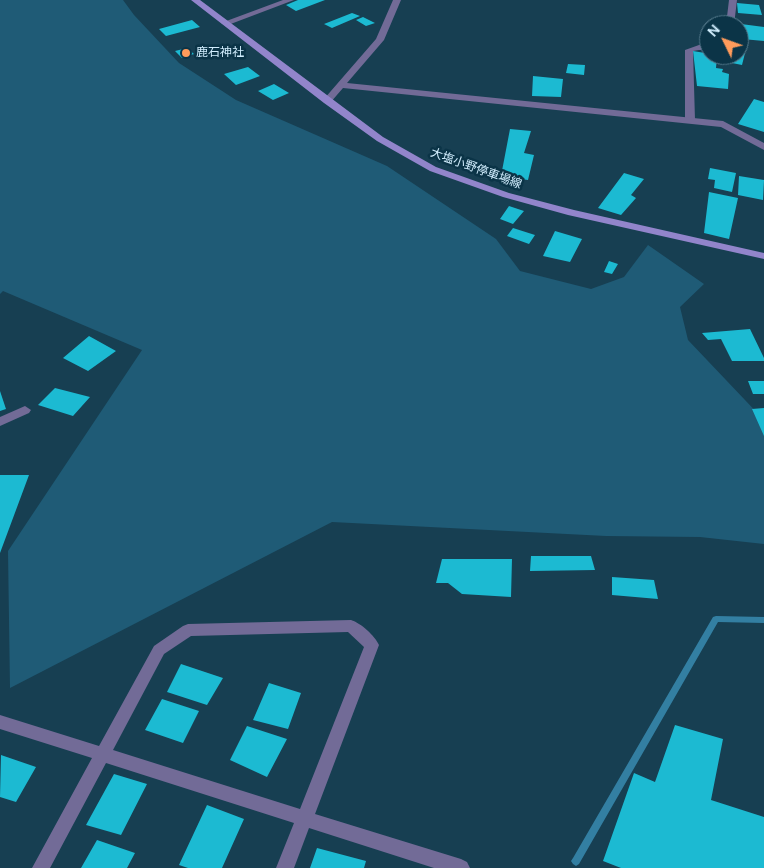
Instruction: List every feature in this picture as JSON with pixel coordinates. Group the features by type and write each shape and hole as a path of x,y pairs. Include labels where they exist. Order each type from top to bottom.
{"main road":[{"name":"大塩小野停車場線","path":"195,0 327,101 406,155 433,169 506,196 572,213 764,256"}],"street":[{"path":"225,24 290,0"},
{"path":"327,101 343,85 380,40 397,0"},
{"path":"731,15 733,0"},
{"path":"690,120 689,50 699,47"},
{"path":"343,85 723,124 764,147"},
{"path":"0,422 25,410"},
{"path":"41,868 159,650 188,630 351,626 372,646 285,868"},
{"path":"0,722 461,868"}],"shaded area":[{"path":"0,0 123,0 134,15 179,63 236,100 387,166 496,239 520,271 591,289 624,277 648,245 704,284 680,307 688,340 764,420 764,544 700,537 606,536 332,522 10,688 8,551 142,350 3,291 0,294"}],"building":[{"path":"298,0 325,0 296,11 286,5"},
{"path":"737,3 759,5 762,15 738,13"},
{"path":"352,13 360,16 332,28 324,24"},
{"path":"363,17 375,23 366,26 356,20"},
{"path":"192,20 200,27 166,36 159,29"},
{"path":"749,25 764,27 764,41 749,40"},
{"path":"187,48 194,54 182,58 175,51"},
{"path":"693,51 699,52 699,65 716,65 716,68 723,69 722,72 729,74 728,89 697,86"},
{"path":"568,64 585,65 584,75 566,73"},
{"path":"248,67 260,76 236,85 224,74"},
{"path":"533,76 563,79 561,97 532,96"},
{"path":"274,84 289,93 273,100 258,91"},
{"path":"754,99 764,102 764,132 738,124"},
{"path":"510,129 531,131 524,153 534,155 528,180 501,176"},
{"path":"710,168 736,173 732,192 714,188 715,180 708,179"},
{"path":"624,173 644,179 631,195 636,198 621,215 598,208"},
{"path":"739,176 764,180 763,200 738,195"},
{"path":"709,192 738,198 729,239 704,233"},
{"path":"509,206 524,211 513,224 500,219"},
{"path":"513,228 535,235 529,244 507,236"},
{"path":"555,231 582,239 570,262 543,256"},
{"path":"609,261 618,264 612,274 604,272"},
{"path":"750,329 764,361 732,361 721,339 708,340 702,333"},
{"path":"89,336 116,351 88,371 63,358"},
{"path":"748,381 764,381 764,394 753,394"},
{"path":"55,388 90,397 73,416 38,405"},
{"path":"0,391 6,409 0,411"},
{"path":"764,408 764,436 752,409"},
{"path":"0,475 29,475 0,553"},
{"path":"531,556 591,556 595,570 530,571"},
{"path":"442,559 512,559 511,597 462,594 448,583 436,583"},
{"path":"612,577 654,580 658,599 612,595"},
{"path":"181,664 223,678 207,705 167,692"},
{"path":"269,683 301,693 288,729 253,720"},
{"path":"162,699 199,711 183,743 145,730"},
{"path":"675,725 723,739 711,800 764,817 764,868 621,868 603,861 634,773 655,782"},
{"path":"247,726 287,739 267,777 230,760"},
{"path":"1,755 36,767 16,802 0,797"},
{"path":"114,774 147,784 121,835 86,825"},
{"path":"207,805 244,819 222,868 188,868 179,865"},
{"path":"97,840 135,853 127,868 81,868"},
{"path":"317,848 366,861 364,868 310,868"}],"waterway":[{"path":"576,861 716,619 764,620"}],"place":[{"name":"鹿石神社","path":"186,53"}]}
